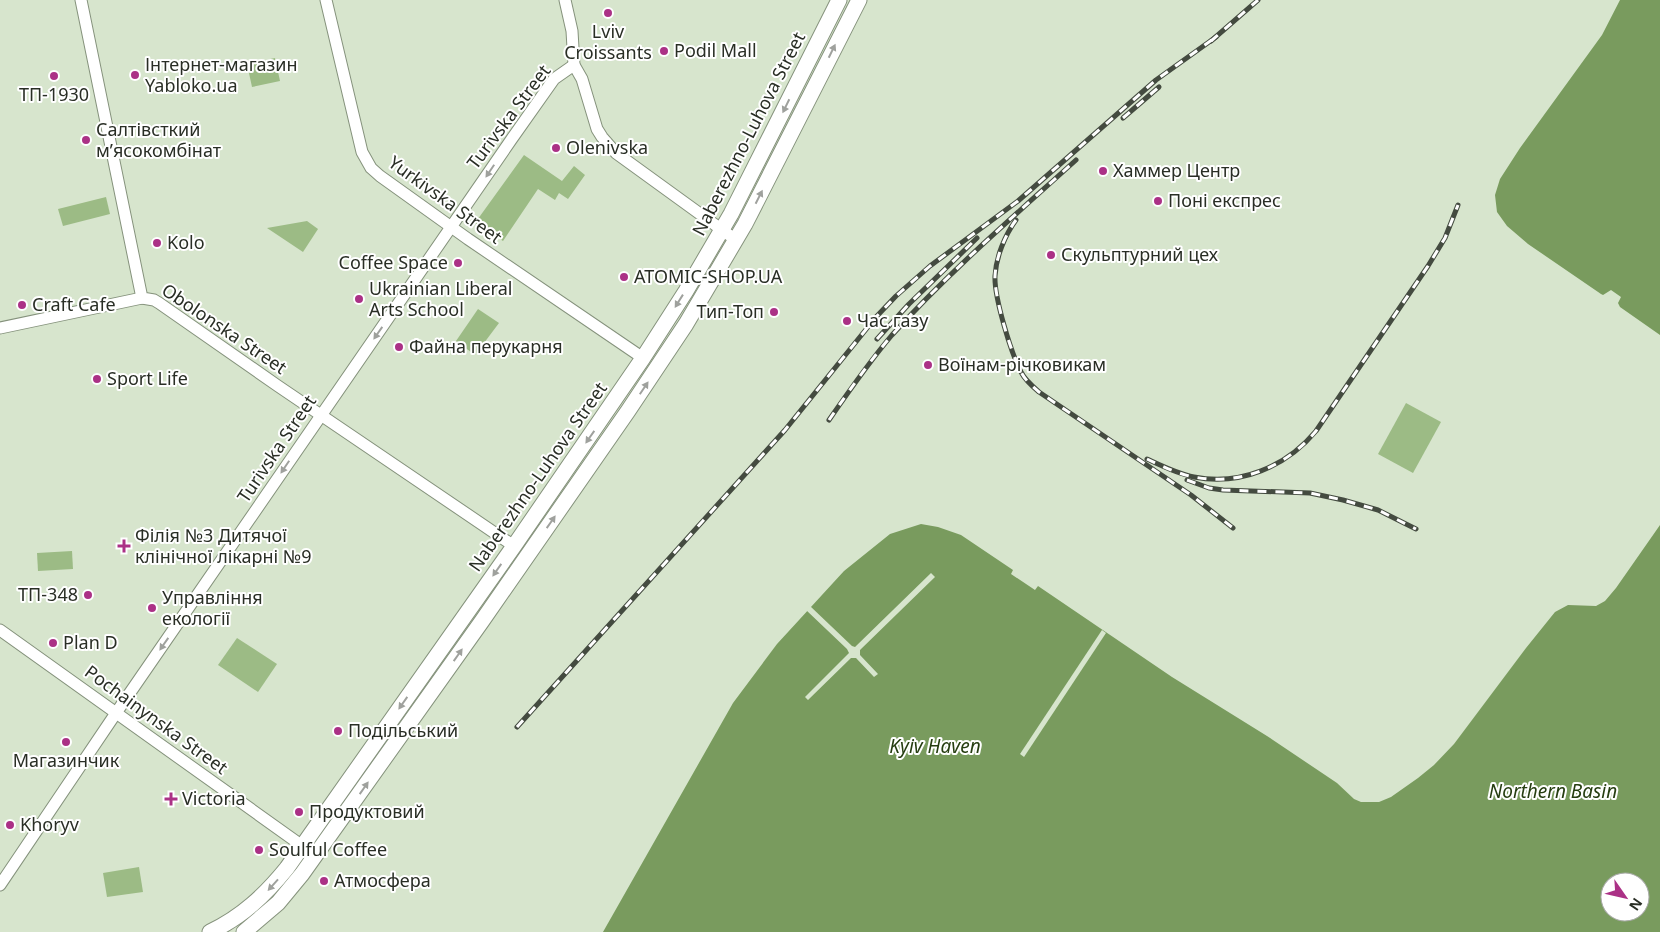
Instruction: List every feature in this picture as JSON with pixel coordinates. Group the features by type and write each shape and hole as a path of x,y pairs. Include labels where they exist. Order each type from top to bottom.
{"main road":[{"name":"Naberezhno-Luhova Street","path":"210,932 240,915 275,882 514,546 643,358 686,291 722,229 761,156 839,0"},
{"name":"Naberezhno-Luhova Street","path":"244,932 290,891 316,856 628,412 686,324 736,240 859,0"}],"street":[{"name":"Obolonska Street","path":"81,0 142,298 159,303 514,546"},
{"name":"Yurkivska Street","path":"326,0 362,152 371,168 451,227 643,358"},
{"path":"565,0 573,40 574,65 582,79 597,129 608,145 616,153 736,240"},
{"name":"Turivska Street","path":"0,885 320,415 554,79 574,65"},
{"path":"0,328 142,298"},
{"name":"Pochainynska Street","path":"0,630 316,856"}],"shaded area":[{"path":"275,58 280,81 252,87 247,64"},
{"path":"524,155 562,181 574,166 585,175 568,199 559,193 555,200 538,189 503,241 475,223"},
{"path":"106,197 110,214 63,226 58,209"},
{"path":"307,221 318,229 303,252 267,228"},
{"path":"478,309 499,323 475,355 456,341"},
{"path":"1406,403 1441,422 1413,473 1378,454"},
{"path":"72,551 73,569 38,571 37,553"},
{"path":"237,638 277,664 258,692 218,665"},
{"path":"139,867 143,892 107,897 103,873"}],"water":[{"path":"1620,0 1660,0 1660,335 1620,307 1618,303 1621,297 1611,290 1603,295 1601,294 1528,244 1507,226 1497,212 1495,195 1500,179 1520,148 1602,35"},
{"name":"Kyiv Haven","path":"921,524 938,527 961,535 1013,570 1011,574 1035,590 1038,586 1172,677 1267,736 1337,783 1354,799 1361,802 1379,802 1391,797 1418,778 1434,765 1454,744 1555,612 1568,605 1596,606 1605,601 1660,525 1660,932 603,932 733,703 777,644 844,571 890,534"}],"pier":[{"path":"931,573 935,577 860,650 860,655 878,674 874,677 856,658 851,658 808,700 805,697 849,653 806,610 810,606 855,647"},
{"path":"1102,630 1106,633 1024,757 1020,754"}],"railway":[{"path":"1211,41 1258,0"},
{"path":"517,727 785,430 876,317 896,296 930,266 1018,201 1156,80 1216,37"},
{"path":"1123,118 1159,87"},
{"path":"829,420 892,335 982,245 1076,160"},
{"path":"1147,459 1188,476 1228,479 1261,471 1291,455 1316,431 1428,266 1445,238 1458,205"},
{"path":"1016,220 1008,232 999,254 995,285 1008,339 1025,378 1039,392 1191,495 1233,528"},
{"path":"877,339 909,304 977,238"},
{"path":"1187,480 1209,488 1223,490 1310,493 1343,500 1378,510 1416,529"}],"place":[{"name":"Lviv Croissants","path":"608,13"},
{"name":"Podil Mall","path":"664,51"},
{"name":"Інтернет-магазин Yabloko.ua","path":"135,75"},
{"name":"ТП-1930","path":"54,76"},
{"name":"Салтівсткий м’ясокомбінат","path":"86,140"},
{"name":"Olenivska","path":"556,148"},
{"name":"Хаммер Центр","path":"1103,171"},
{"name":"Поні експрес","path":"1158,201"},
{"name":"Kolo","path":"157,243"},
{"name":"Скульптурний цех","path":"1051,255"},
{"name":"Coffee Space","path":"458,263"},
{"name":"ATOMIC-SHOP.UA","path":"624,277"},
{"name":"Ukrainian Liberal Arts School","path":"359,299"},
{"name":"Craft Cafe","path":"22,305"},
{"name":"Тип-Топ","path":"774,312"},
{"name":"Час газу","path":"847,321"},
{"name":"Файна перукарня","path":"399,347"},
{"name":"Воїнам-річковикам","path":"928,365"},
{"name":"Sport Life","path":"97,379"},
{"name":"Філія №3 Дитячої клінічної лікарні №9","path":"124,546"},
{"name":"ТП-348","path":"88,595"},
{"name":"Управління екології","path":"152,608"},
{"name":"Plan D","path":"53,643"},
{"name":"Подільський","path":"338,731"},
{"name":"Магазинчик","path":"66,742"},
{"name":"Victoria","path":"171,799"},
{"name":"Продуктовий","path":"299,812"},
{"name":"Khoryv","path":"10,825"},
{"name":"Soulful Coffee","path":"259,850"},
{"name":"Атмосфера","path":"324,881"}],"water label":[{"name":"Northern Basin","path":"1553,791"}]}
